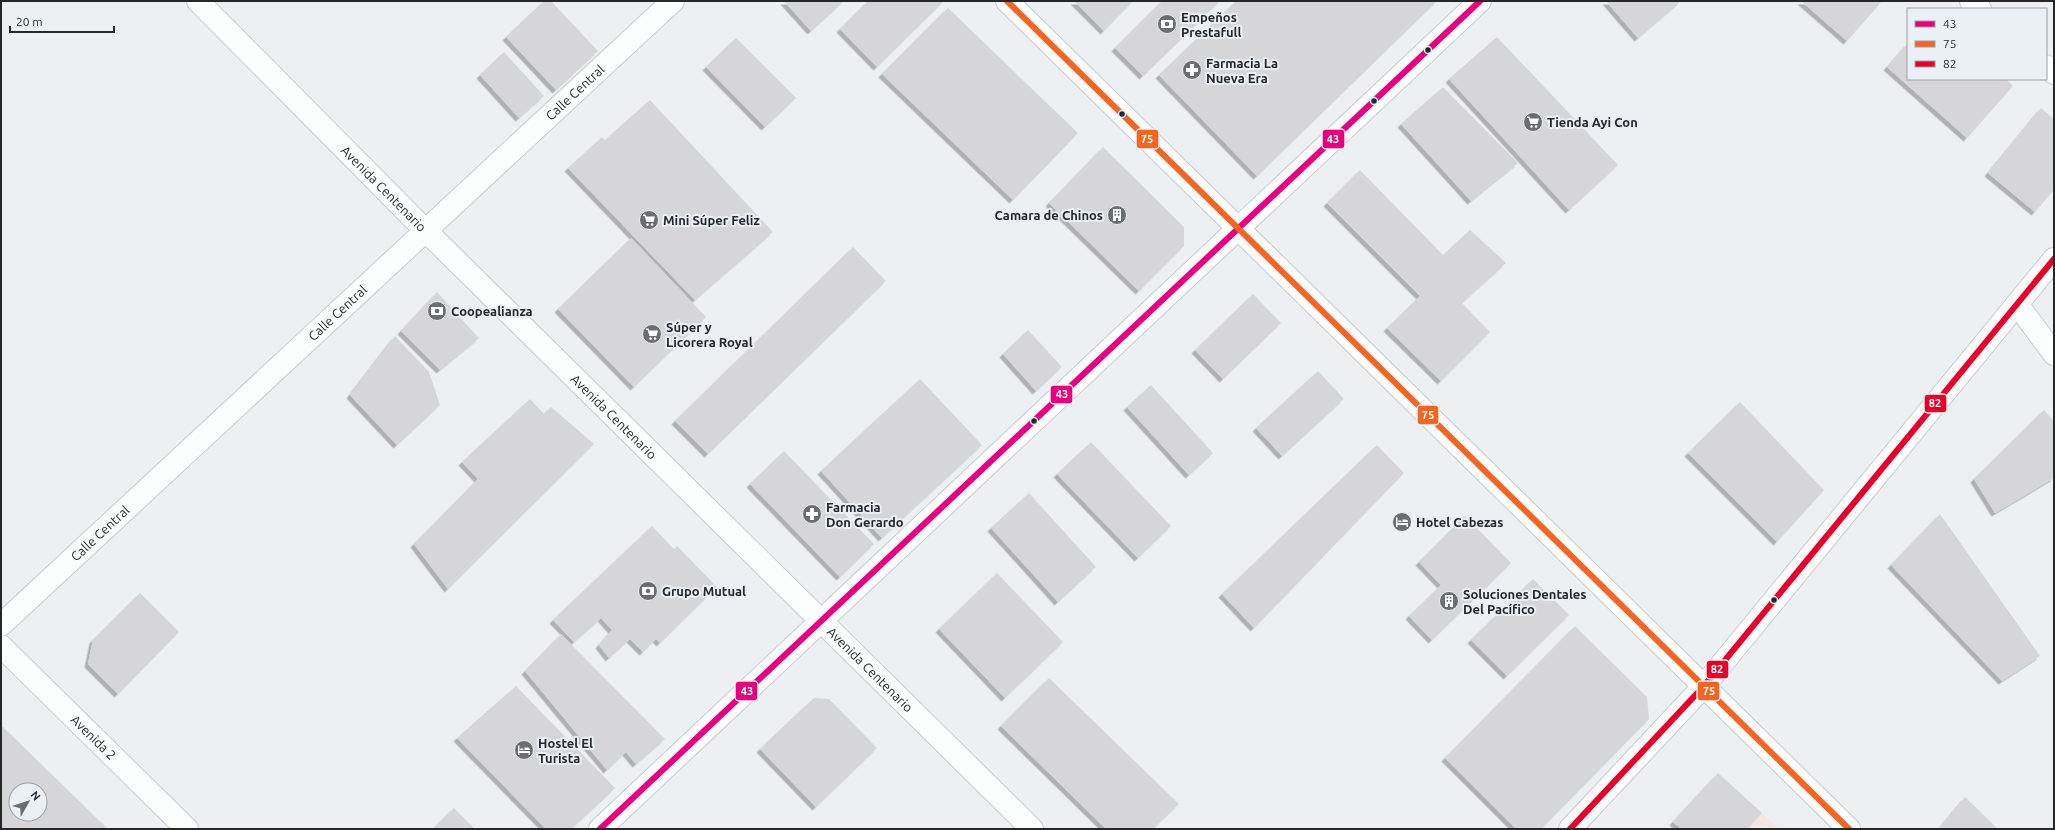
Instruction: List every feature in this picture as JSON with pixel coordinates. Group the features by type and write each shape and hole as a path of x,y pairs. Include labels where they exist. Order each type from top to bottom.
{"street":[{"name":"Avenida Centenario","path":"198,1 425,230 822,620 1032,829"},
{"name":"Calle Central","path":"1,625 673,1"},
{"path":"1007,1 1703,687 1850,829"},
{"path":"600,829 1480,1"},
{"path":"1971,1 1979,8"},
{"path":"1570,829 1703,687 2054,259"},
{"path":"2017,304 2054,354"},
{"name":"Avenida 2","path":"1,646 187,829"}],"shaded area":[{"path":"1762,813 1779,829 1747,829"}],"building":[{"path":"544,1 551,1 598,51 556,90 506,37"},
{"path":"784,1 844,1 811,31"},
{"path":"868,1 944,1 877,67 840,29"},
{"path":"1074,1 1133,1 1104,31"},
{"name":"Empeños Prestafull","path":"1162,1 1220,1 1143,76 1115,48"},
{"path":"1236,1 1437,1 1257,176 1159,75"},
{"path":"1606,1 1681,1 1638,38"},
{"path":"1801,1 1882,1 1847,41"},
{"path":"948,8 1078,133 1013,200 882,74"},
{"name":"Tienda Ayi Con","path":"1497,37 1618,165 1569,210 1449,79"},
{"path":"736,38 796,98 765,127 706,67"},
{"path":"1907,44 1907,80 2007,80 2013,86 1967,138 1887,67"},
{"path":"504,52 544,96 519,118 480,75"},
{"path":"1443,87 1518,163 1471,201 1401,124"},
{"path":"650,100 773,232 695,300 568,168 602,137 605,140"},
{"path":"2041,108 2054,119 2054,190 2035,212 1988,173"},
{"name":"Camara de Chinos","path":"1103,147 1184,227 1184,246 1139,291 1049,203"},
{"path":"1360,170 1443,255 1470,230 1506,263 1462,303 1490,332 1441,381 1387,328 1420,296 1327,203"},
{"path":"631,238 706,317 634,387 558,309"},
{"path":"853,247 886,281 708,454 675,421"},
{"name":"Coopealianza","path":"437,292 479,338 440,370 401,331"},
{"path":"1253,294 1281,323 1223,379 1195,350"},
{"path":"1028,330 1062,367 1036,391 1003,354"},
{"path":"395,336 429,372 440,405 397,445 350,395"},
{"path":"1318,371 1344,399 1282,456 1256,428"},
{"path":"920,379 982,445 882,538 821,471"},
{"path":"1151,385 1213,453 1189,475 1127,407"},
{"path":"530,399 544,414 551,407 594,444 448,589 414,544 478,479 462,462"},
{"path":"1740,402 1824,490 1777,542 1688,453"},
{"path":"2044,410 2054,421 2054,478 1995,513 1974,479"},
{"path":"1091,442 1171,526 1138,558 1057,474"},
{"path":"1377,445 1404,473 1254,628 1222,594"},
{"name":"Farmacia Don Gerardo","path":"784,451 874,544 840,577 750,484"},
{"path":"1029,493 1096,567 1058,602 991,528"},
{"path":"1940,514 2040,656 2002,681 1891,565"},
{"name":"Soluciones Dentales Del Pacífico","path":"1465,516 1511,563 1432,640 1409,616 1441,585 1419,562"},
{"name":"Grupo Mutual","path":"652,526 674,549 677,546 717,587 660,643 656,639 643,652 630,639 609,658 599,645 612,630 601,618 574,642 553,620"},
{"path":"997,573 1063,642 1005,698 939,629"},
{"path":"1533,579 1569,615 1507,676 1471,640"},
{"path":"140,593 179,632 118,694 88,664 93,640"},
{"path":"1575,626 1647,697 1649,719 1541,829 1516,829 1445,758"},
{"path":"561,634 665,739 636,764 626,752 607,770 525,671"},
{"path":"1049,678 1179,804 1153,829 1106,829 1001,726"},
{"name":"Hostel El Turista","path":"516,686 615,788 571,829 546,829 457,738"},
{"path":"814,698 829,699 877,748 816,807 760,749"},
{"path":"1,725 108,829 1,829"},
{"path":"1718,773 1762,813 1747,829 1682,829 1673,822"},
{"path":"1965,797 1998,829 1939,829"},
{"path":"454,808 475,829 433,829"}],"transit line":[{"name":"75","path":"1007,1 1849,829"},
{"name":"43","path":"600,829 1480,1"},
{"name":"82","path":"1570,829 1703,687 2054,259"}],"place":[{"name":"Empeños Prestafull","path":"1167,24"},
{"name":"Farmacia La Nueva Era","path":"1192,70"},
{"name":"Tienda Ayi Con","path":"1533,122"},
{"name":"Camara de Chinos","path":"1117,215"},
{"name":"Mini Súper Feliz","path":"649,220"},
{"name":"Coopealianza","path":"437,311"},
{"name":"Súper y Licorera Royal","path":"652,334"},
{"name":"Farmacia Don Gerardo","path":"812,514"},
{"name":"Hotel Cabezas","path":"1402,522"},
{"name":"Grupo Mutual","path":"648,591"},
{"name":"Soluciones Dentales Del Pacífico","path":"1449,601"},
{"name":"Hostel El Turista","path":"524,750"}]}
